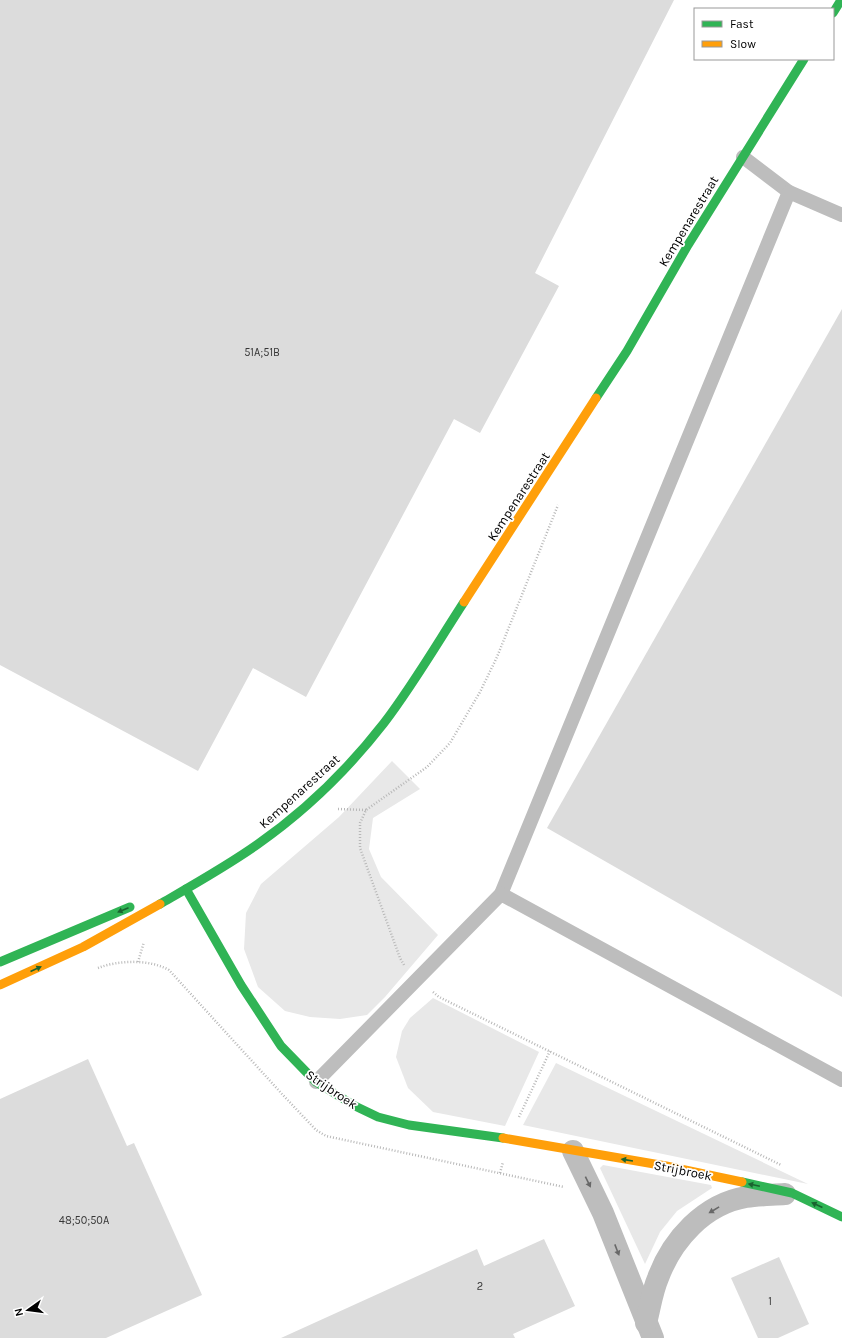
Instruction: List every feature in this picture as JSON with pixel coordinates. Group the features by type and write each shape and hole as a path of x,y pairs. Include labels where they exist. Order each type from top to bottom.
{"street":[{"path":"834,11 841,0"},
{"name":"Kempenarestraat","path":"0,985 83,948 216,872 259,844 299,812 336,778 384,723 424,664 627,351 688,245 803,60"},
{"name":"Kempenarestraat","path":"0,962 140,904 186,889"},
{"name":"Strijbroek","path":"186,889 262,1020 281,1046 316,1082 355,1106 378,1117 409,1125 510,1139 666,1166 792,1194 842,1217"},
{"name":"Strijbroek","path":"573,1151 603,1213 649,1330"},
{"name":"Strijbroek","path":"649,1330 658,1278 673,1246 694,1223 718,1207 744,1198 792,1194"}],"lane":[{"path":"743,157 789,192 842,215"},
{"path":"316,1082 501,894 789,192"},
{"path":"501,894 842,1080"}],"path":[{"path":"560,500 497,657 480,692 450,743 427,767 366,810 360,823 360,848 400,958 404,965 439,997 785,1166"},
{"path":"94,969 114,964 138,962 161,966 169,970 316,1130 326,1136 566,1187"},
{"path":"500,1173 510,1139 550,1051"}],"shaded area":[{"path":"392,761 420,789 373,818 369,849 381,877 438,935 385,997 367,1015 340,1019 310,1017 285,1011 258,987 244,949 246,913 261,884 339,817"},
{"path":"433,998 539,1052 505,1126 433,1112 408,1088 396,1057 402,1031 410,1018"},
{"path":"556,1063 808,1184 523,1125"},
{"path":"603,1165 711,1185 712,1188 677,1211 660,1232 645,1264 600,1168"}],"building":[{"path":"0,0 674,0 535,273 559,286 480,433 454,419 306,697 253,668 198,771 0,665"},
{"path":"842,309 842,997 547,828"},
{"path":"88,1059 127,1146 134,1143 202,1295 106,1338 0,1338 0,1099"},
{"path":"544,1239 575,1306 513,1334 515,1338 281,1338 477,1249 484,1266"},
{"path":"779,1257 809,1324 778,1338 758,1338 731,1278"}],"traffic: fast":[{"path":"834,11 841,0"},
{"path":"596,398 627,351 688,245 803,60"},
{"path":"160,904 222,868 258,844 293,818 326,788 370,740 395,709 464,602"},
{"path":"186,889 241,985 281,1046 316,1082 355,1106 378,1117 409,1125 503,1138"},
{"path":"0,962 130,907"},
{"path":"742,1182 792,1193 842,1217"}],"traffic: slow":[{"path":"464,602 596,398"},
{"path":"0,985 83,947 160,904"},
{"path":"503,1138 666,1166 742,1182"}]}
